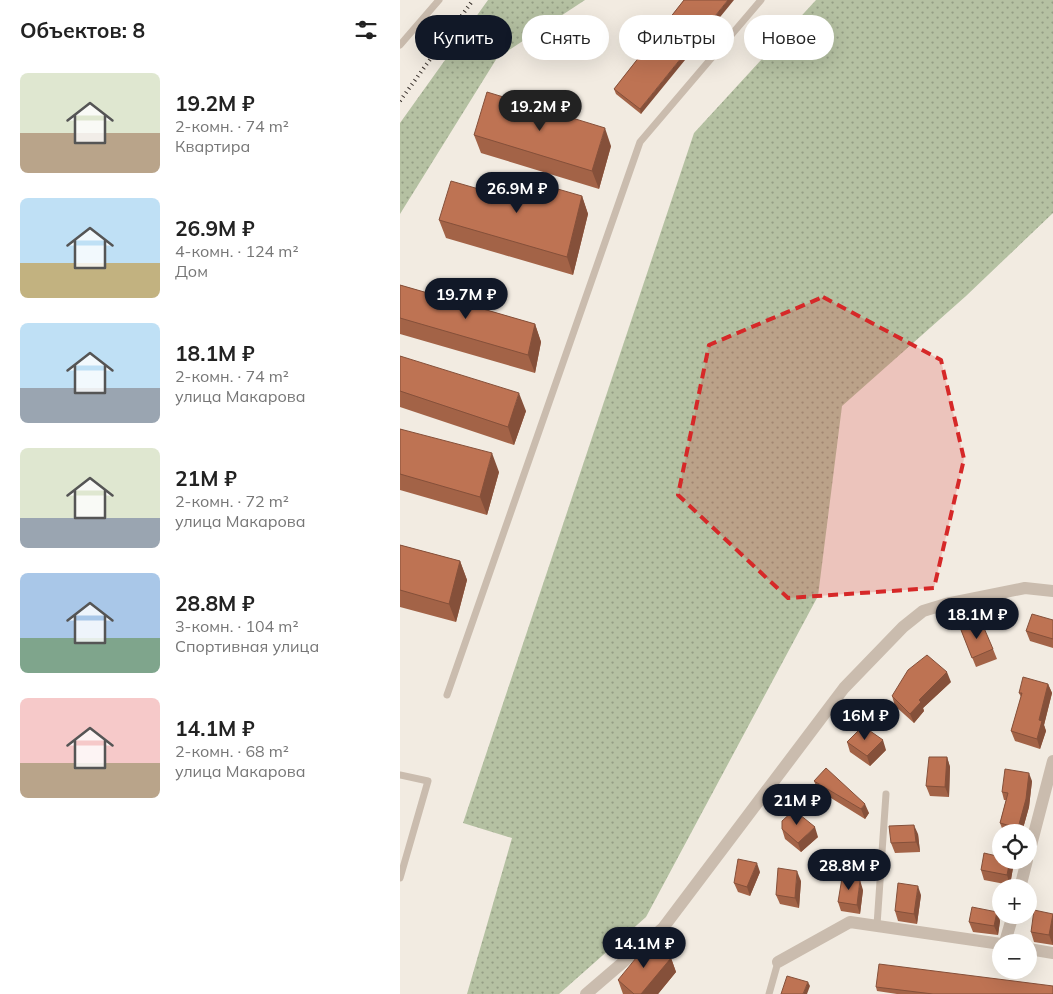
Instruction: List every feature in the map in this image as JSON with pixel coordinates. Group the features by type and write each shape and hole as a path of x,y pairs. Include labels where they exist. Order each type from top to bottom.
{"street":[{"path":"586,994 663,928 844,688 903,627 923,611 946,604 1024,588 1053,591"},
{"path":"1037,824 1053,761"},
{"path":"778,962 850,922 992,943"},
{"path":"1037,950 1053,953"}],"lane":[{"path":"400,45 438,0"},
{"path":"447,695 640,142 761,0"},
{"path":"400,775 428,782 400,878"},
{"path":"877,925 886,794"},
{"path":"769,994 778,962"}],"highlighted area":[{"path":"823,297 941,360 964,459 934,588 788,598 678,495 709,345"}],"green space":[{"path":"488,0 585,0 562,15 522,15 522,42 512,48 512,15 477,15"},
{"path":"816,0 1053,0 1053,213 966,296 842,406 818,596 646,917 559,994 467,994 512,838 463,823 694,133 761,60 834,60 834,15 802,15"},
{"path":"445,60 496,60 400,214 400,123"}],"building":[{"path":"684,0 728,0 716,15 672,15"},
{"path":"637,60 680,60 640,109 614,89"},
{"path":"487,92 605,128 592,171 474,135"},
{"path":"516,177 582,196 567,257 439,220 451,181 510,198"},
{"path":"400,285 535,324 528,355 400,318"},
{"path":"400,356 519,393 508,427 400,391"},
{"path":"400,429 492,453 480,497 400,474"},
{"path":"400,545 460,561 449,604 400,590"},
{"path":"1032,614 1053,620 1053,639 1026,631"},
{"path":"981,621 993,649 972,658 961,630"},
{"path":"927,655 947,672 919,700 921,702 910,714 892,696 908,670"},
{"path":"1023,677 1048,684 1039,720 1042,721 1037,739 1011,731 1022,693 1019,693"},
{"path":"863,726 883,740 867,756 847,742"},
{"path":"929,757 947,757 945,787 926,786"},
{"path":"826,768 865,804 861,809 814,781"},
{"path":"1005,769 1029,773 1026,799 1019,824 1000,823 1008,793 1002,792"},
{"path":"794,810 815,827 798,843 782,829 782,821"},
{"path":"914,825 916,842 891,843 889,826"},
{"path":"984,853 992,855 992,869 1008,869 1007,875 981,870"},
{"path":"738,859 757,863 747,887 734,883"},
{"path":"778,868 797,871 795,898 776,895"},
{"path":"842,878 860,880 857,905 838,902"},
{"path":"898,883 918,886 914,914 895,911"},
{"path":"972,907 992,911 992,924 994,924 994,926 969,922"},
{"path":"1037,911 1053,914 1049,935 1031,932 1032,924 1037,924"},
{"path":"650,941 671,958 641,994 634,994 618,980"},
{"path":"879,964 1053,986 1053,994 933,994 876,987"},
{"path":"787,976 808,982 803,994 781,994"}],"railway":[{"path":"400,101 473,0"}]}
